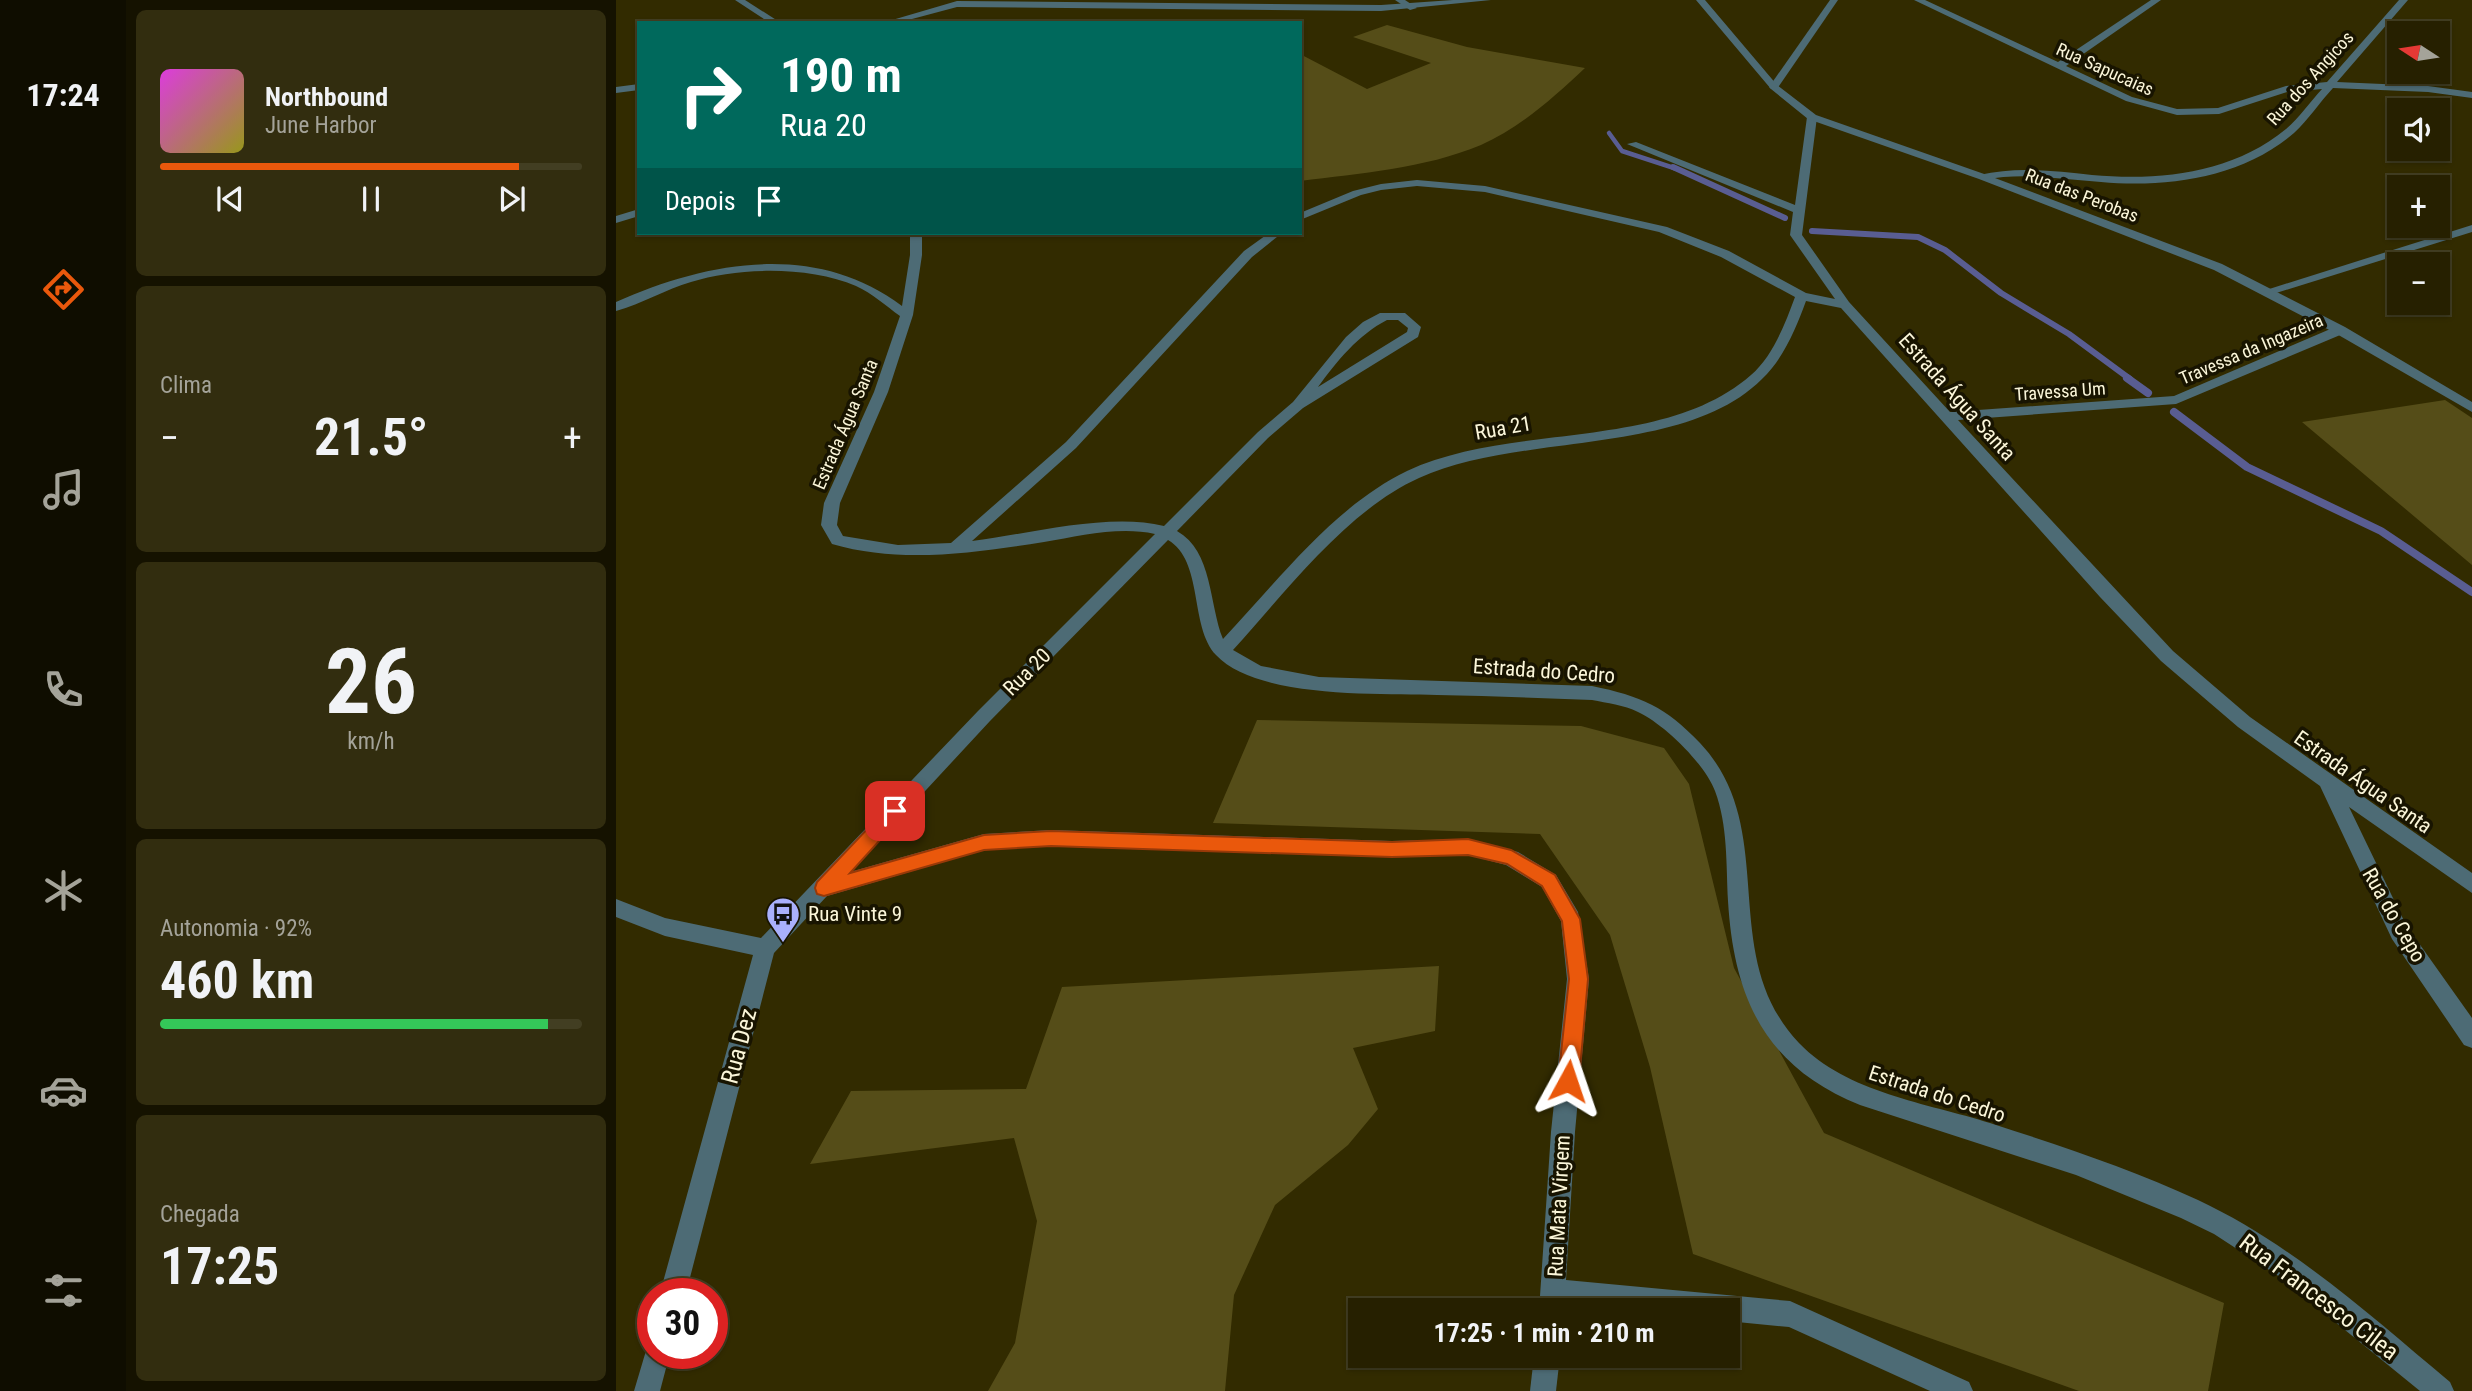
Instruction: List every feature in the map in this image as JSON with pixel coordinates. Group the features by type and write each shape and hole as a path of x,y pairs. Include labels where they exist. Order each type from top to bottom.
{"street":[{"path":"739,0 774,21"},
{"path":"1399,0 1413,8"},
{"path":"893,21 955,2 1413,8 1487,0"},
{"name":"Rua das Perobas","path":"1700,0 1774,87 1812,117 2154,241 2269,291 2472,408"},
{"path":"1774,87 1834,0"},
{"name":"Rua Sapucaias","path":"1918,0 2129,99 2177,112 2219,111 2286,89 2330,85 2428,89 2472,95"},
{"path":"2059,66 2157,0"},
{"name":"Rua dos Angicos","path":"1983,177 2008,170 2029,170 2125,182 2171,181 2203,175 2270,147 2291,130 2404,0"},
{"path":"616,90 637,87"},
{"name":"Estrada Água Santa","path":"1812,117 1796,236 1845,305 2167,656 2244,722 2329,785 2472,884"},
{"path":"1632,144 1800,211"},
{"path":"1302,216 1357,193 1381,187 1418,183 1485,189 1663,229 1716,250 1802,296 1845,305"},
{"path":"616,220 637,213"},
{"path":"2269,291 2472,228"},
{"name":"Estrada Água Santa","path":"916,235 916,255 907,315 881,392 832,503 829,525 837,540 862,549 901,551 957,546"},
{"path":"957,546 1071,445 1248,254 1273,235"},
{"path":"616,307 691,276 733,268 772,267 828,275 864,285 907,315"},
{"name":"Rua 21","path":"1222,651 1323,544 1371,500 1414,474 1465,456 1668,422 1722,402 1755,379 1776,353 1802,296"},
{"name":"Rua 20","path":"765,948 984,716 1167,529 1298,405 1350,339 1370,321 1390,316 1411,321 1415,327 1413,334 1404,341 1298,405"},
{"name":"Travessa da Ingazeira","path":"2176,400 2340,330"},
{"name":"Travessa Um","path":"1947,417 2176,400"},
{"path":"957,546 1107,527 1137,525 1167,529 1182,539 1192,556 1209,624 1222,651"},
{"name":"Estrada do Cedro","path":"1222,651 1244,667 1279,678 1319,684 1592,694 1631,701 1663,715 1710,764 1726,795 1735,836 1739,915 1748,970 1773,1028 1806,1064 1854,1091 2060,1157 2192,1209"},
{"name":"Rua do Cepo","path":"2329,785 2399,932 2472,1037"},
{"name":"Rua Mata Virgem","path":"824,888 984,842 1051,838 1392,849 1468,847 1511,858 1549,881 1571,919 1578,979 1563,1132 1553,1298"},
{"path":"616,908 665,927 765,948"},
{"name":"Rua Dez","path":"677,1278 765,948"},
{"name":"Rua Francesco Cilea","path":"2192,1209 2239,1236 2335,1304 2441,1391"},
{"path":"1740,1311 1790,1314 1960,1391"},
{"path":"1543,1391 1546,1368"},
{"path":"647,1391 653,1369"}],"shaded area":[{"path":"1387,25 1467,47 1585,68 1523,121 1481,145 1414,165 1302,181 1302,55 1367,89 1431,63 1353,37"},
{"path":"2445,400 2472,418 2472,565 2302,422"},
{"path":"1257,720 1581,726 1664,748 1689,784 1734,968 1824,1133 2224,1303 2208,1391 2079,1391 1693,1254 1650,1067 1610,935 1540,834 1213,823"},
{"path":"1439,966 1435,1031 1353,1048 1378,1109 1348,1145 1275,1205 1234,1295 1225,1391 988,1391 1015,1343 1037,1221 1014,1138 810,1164 851,1091 1026,1089 1062,987"}],"waterway":[{"path":"1609,133 1622,151 1677,169"},
{"path":"1673,167 1785,218"},
{"path":"1812,231 1918,237 1945,250 2001,293 2069,334 2130,379"},
{"path":"2127,378 2148,393"},
{"path":"2174,412 2247,467 2381,531 2472,592"}],"place":[{"name":"Rua Vinte 9","path":"783,944"}],"route":[{"path":"895,811 824,888 984,842 1051,838 1392,849 1468,847 1511,858 1549,881 1571,919 1578,979 1568,1081"}]}
